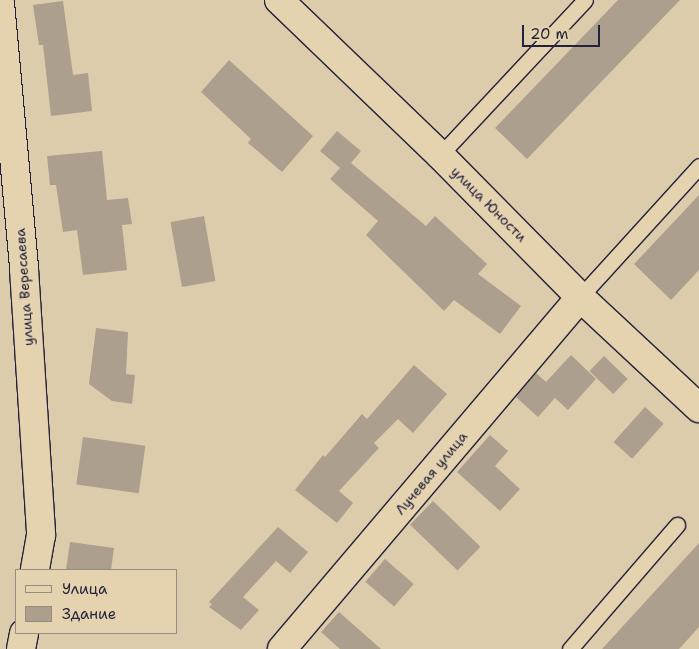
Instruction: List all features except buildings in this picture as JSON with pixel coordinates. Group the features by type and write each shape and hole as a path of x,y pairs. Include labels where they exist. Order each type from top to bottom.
{"street":[{"name":"улица Юности","path":"279,0 440,155 580,297 699,408"},
{"name":"улица Вересаева","path":"0,3 24,269 41,535 35,569"},
{"name":"Лучевая улица","path":"282,649 580,297"},
{"path":"21,649 24,634"}],"lane":[{"path":"440,155 586,0"},
{"path":"580,297 699,166"},
{"path":"570,649 677,526"}]}
